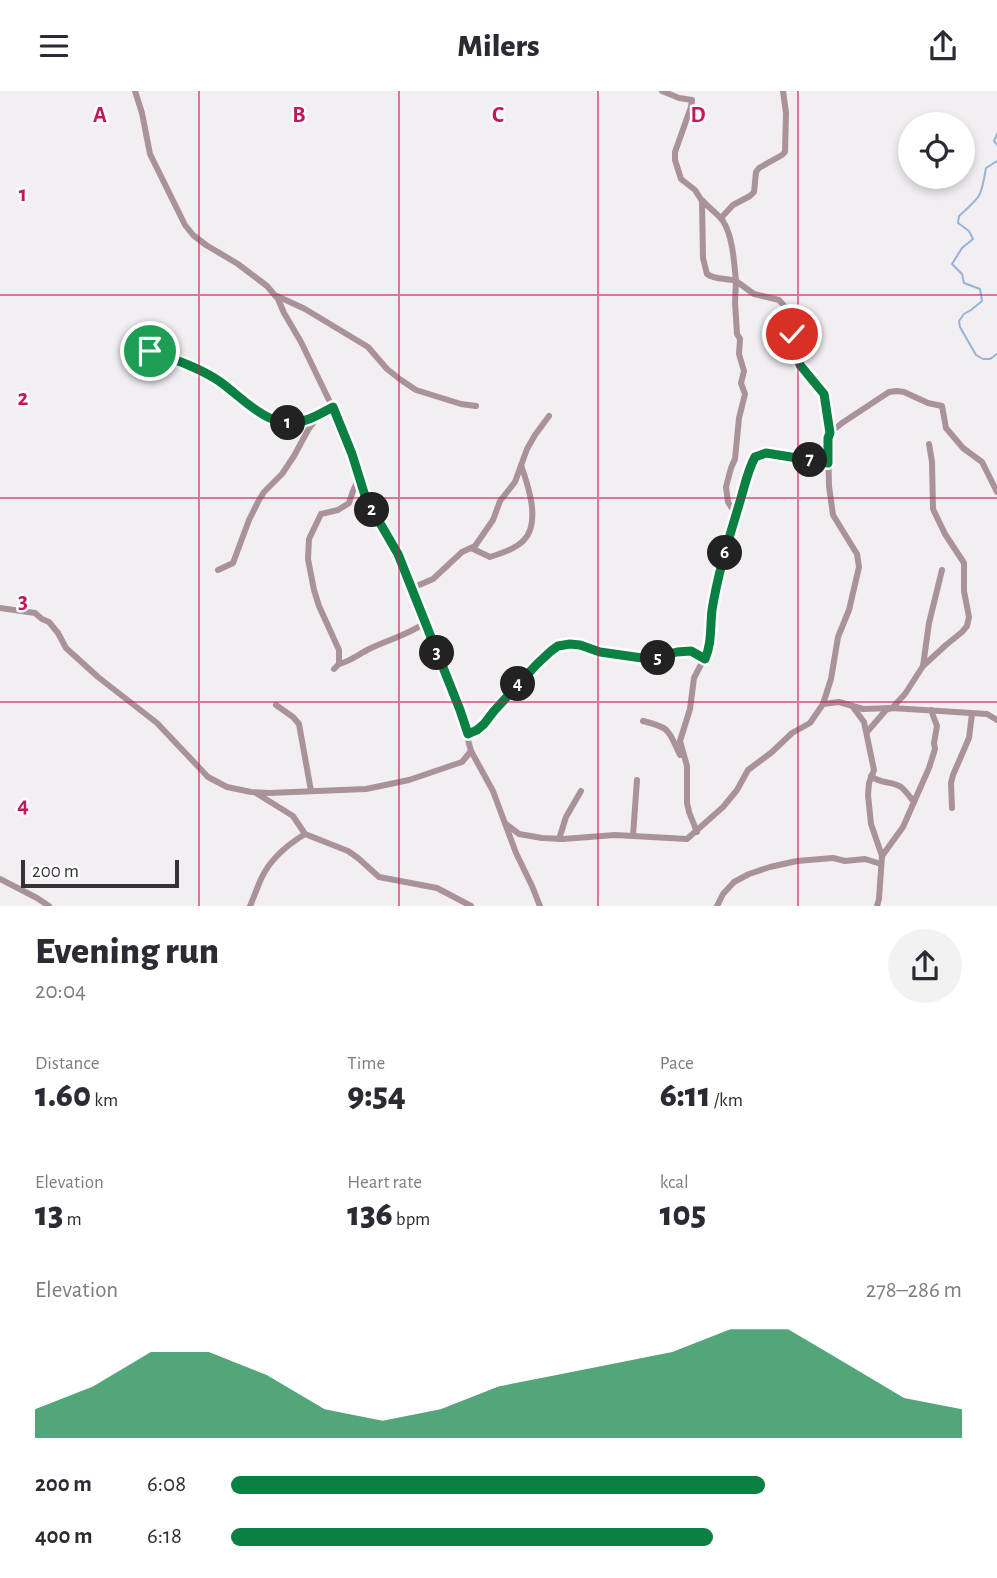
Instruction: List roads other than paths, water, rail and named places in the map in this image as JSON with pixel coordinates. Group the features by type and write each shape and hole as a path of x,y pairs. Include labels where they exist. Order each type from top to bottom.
{"street":[{"path":"135,91 150,154 185,225 206,245 262,281 275,295 311,361 341,425 366,499 398,554 460,710 471,751 493,791 516,853 540,906"},
{"path":"662,91 692,100 675,152 681,179 721,218 729,239 736,281 739,354 744,371 741,383 745,394 739,418 735,459 726,487 734,516"},
{"path":"721,218 733,205 754,192 756,172 759,168 785,152 786,113 783,91"},
{"path":"506,824 519,834 559,839 633,836 687,839 723,807 737,790 747,770 792,733 810,723 823,704 831,679 838,637 849,610 859,567 857,554 833,515 828,463 830,433 824,394 800,365 788,310 779,300 754,294 736,281 707,274 703,258 702,201"},
{"path":"275,295 305,309 368,347 387,369 416,390 476,406"},
{"path":"150,351 211,377 258,413 281,422 306,421 333,407"},
{"path":"830,433 889,392 904,392 942,406 946,428 963,448 982,461 997,492"},
{"path":"218,570 233,563 259,500 282,474 320,414"},
{"path":"412,589 433,579 461,552 478,543 493,520 499,502 514,482 535,435 549,416"},
{"path":"867,732 909,689 923,666 962,632 969,617 964,591 964,563 933,509 929,444"},
{"path":"697,832 687,803 687,766 680,741 691,709 694,678 709,649 712,612 719,579 746,479 755,457 766,453 828,463"},
{"path":"471,548 489,557 500,554 524,540 530,529 533,512 521,465"},
{"path":"359,478 349,503 338,510 321,514 309,539 308,559 314,590 339,650 337,667 366,650 415,630 425,623"},
{"path":"923,666 929,623 942,570"},
{"path":"0,608 35,613 49,622 66,648 157,723 208,777 227,787 254,792 366,789 409,780 462,762 471,751"},
{"path":"468,734 484,724 537,664 558,646 580,645 600,652 649,659 691,651 705,659"},
{"path":"823,704 839,702 863,709 891,708 987,714 997,720"},
{"path":"276,705 299,724 311,791"},
{"path":"853,706 864,722 874,770 869,795 871,824 882,860 877,906"},
{"path":"882,860 903,827 929,768 935,749 937,726 931,711"},
{"path":"952,808 951,783 969,738 972,714"},
{"path":"643,721 665,728 672,735 687,766"},
{"path":"872,776 877,781 901,787 914,802"},
{"path":"633,836 637,780"},
{"path":"559,839 562,826 580,791"},
{"path":"254,792 293,816 305,834 348,851 379,877 437,888 471,906"},
{"path":"250,906 261,878 271,863 305,834"},
{"path":"717,906 734,882 770,867 797,861 833,858 845,861 882,860"},
{"path":"0,879 49,906"}],"waterway":[{"path":"997,134 994,141 997,145"},
{"path":"997,161 986,168 979,196 959,216 958,223 969,231 973,239 962,248 952,264 962,274 964,283 980,289 982,301 964,314 959,321 960,327 976,355 990,359 997,354"}]}
